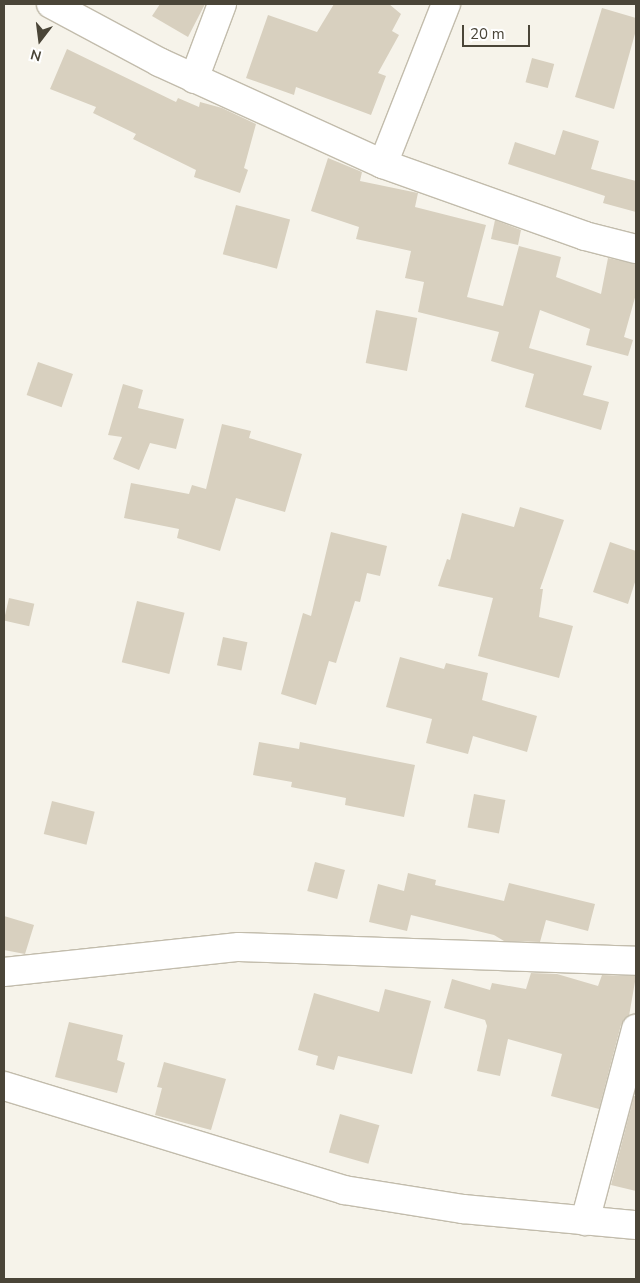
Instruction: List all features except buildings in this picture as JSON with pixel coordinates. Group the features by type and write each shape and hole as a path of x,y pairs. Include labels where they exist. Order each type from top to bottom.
{"street":[{"path":"51,4 194,79 383,164 585,236 636,249"},
{"path":"194,79 222,4"},
{"path":"383,164 446,4"},
{"path":"4,972 239,946 636,961"},
{"path":"585,1221 636,1028"},
{"path":"4,1086 344,1190 463,1209 636,1225"}]}
